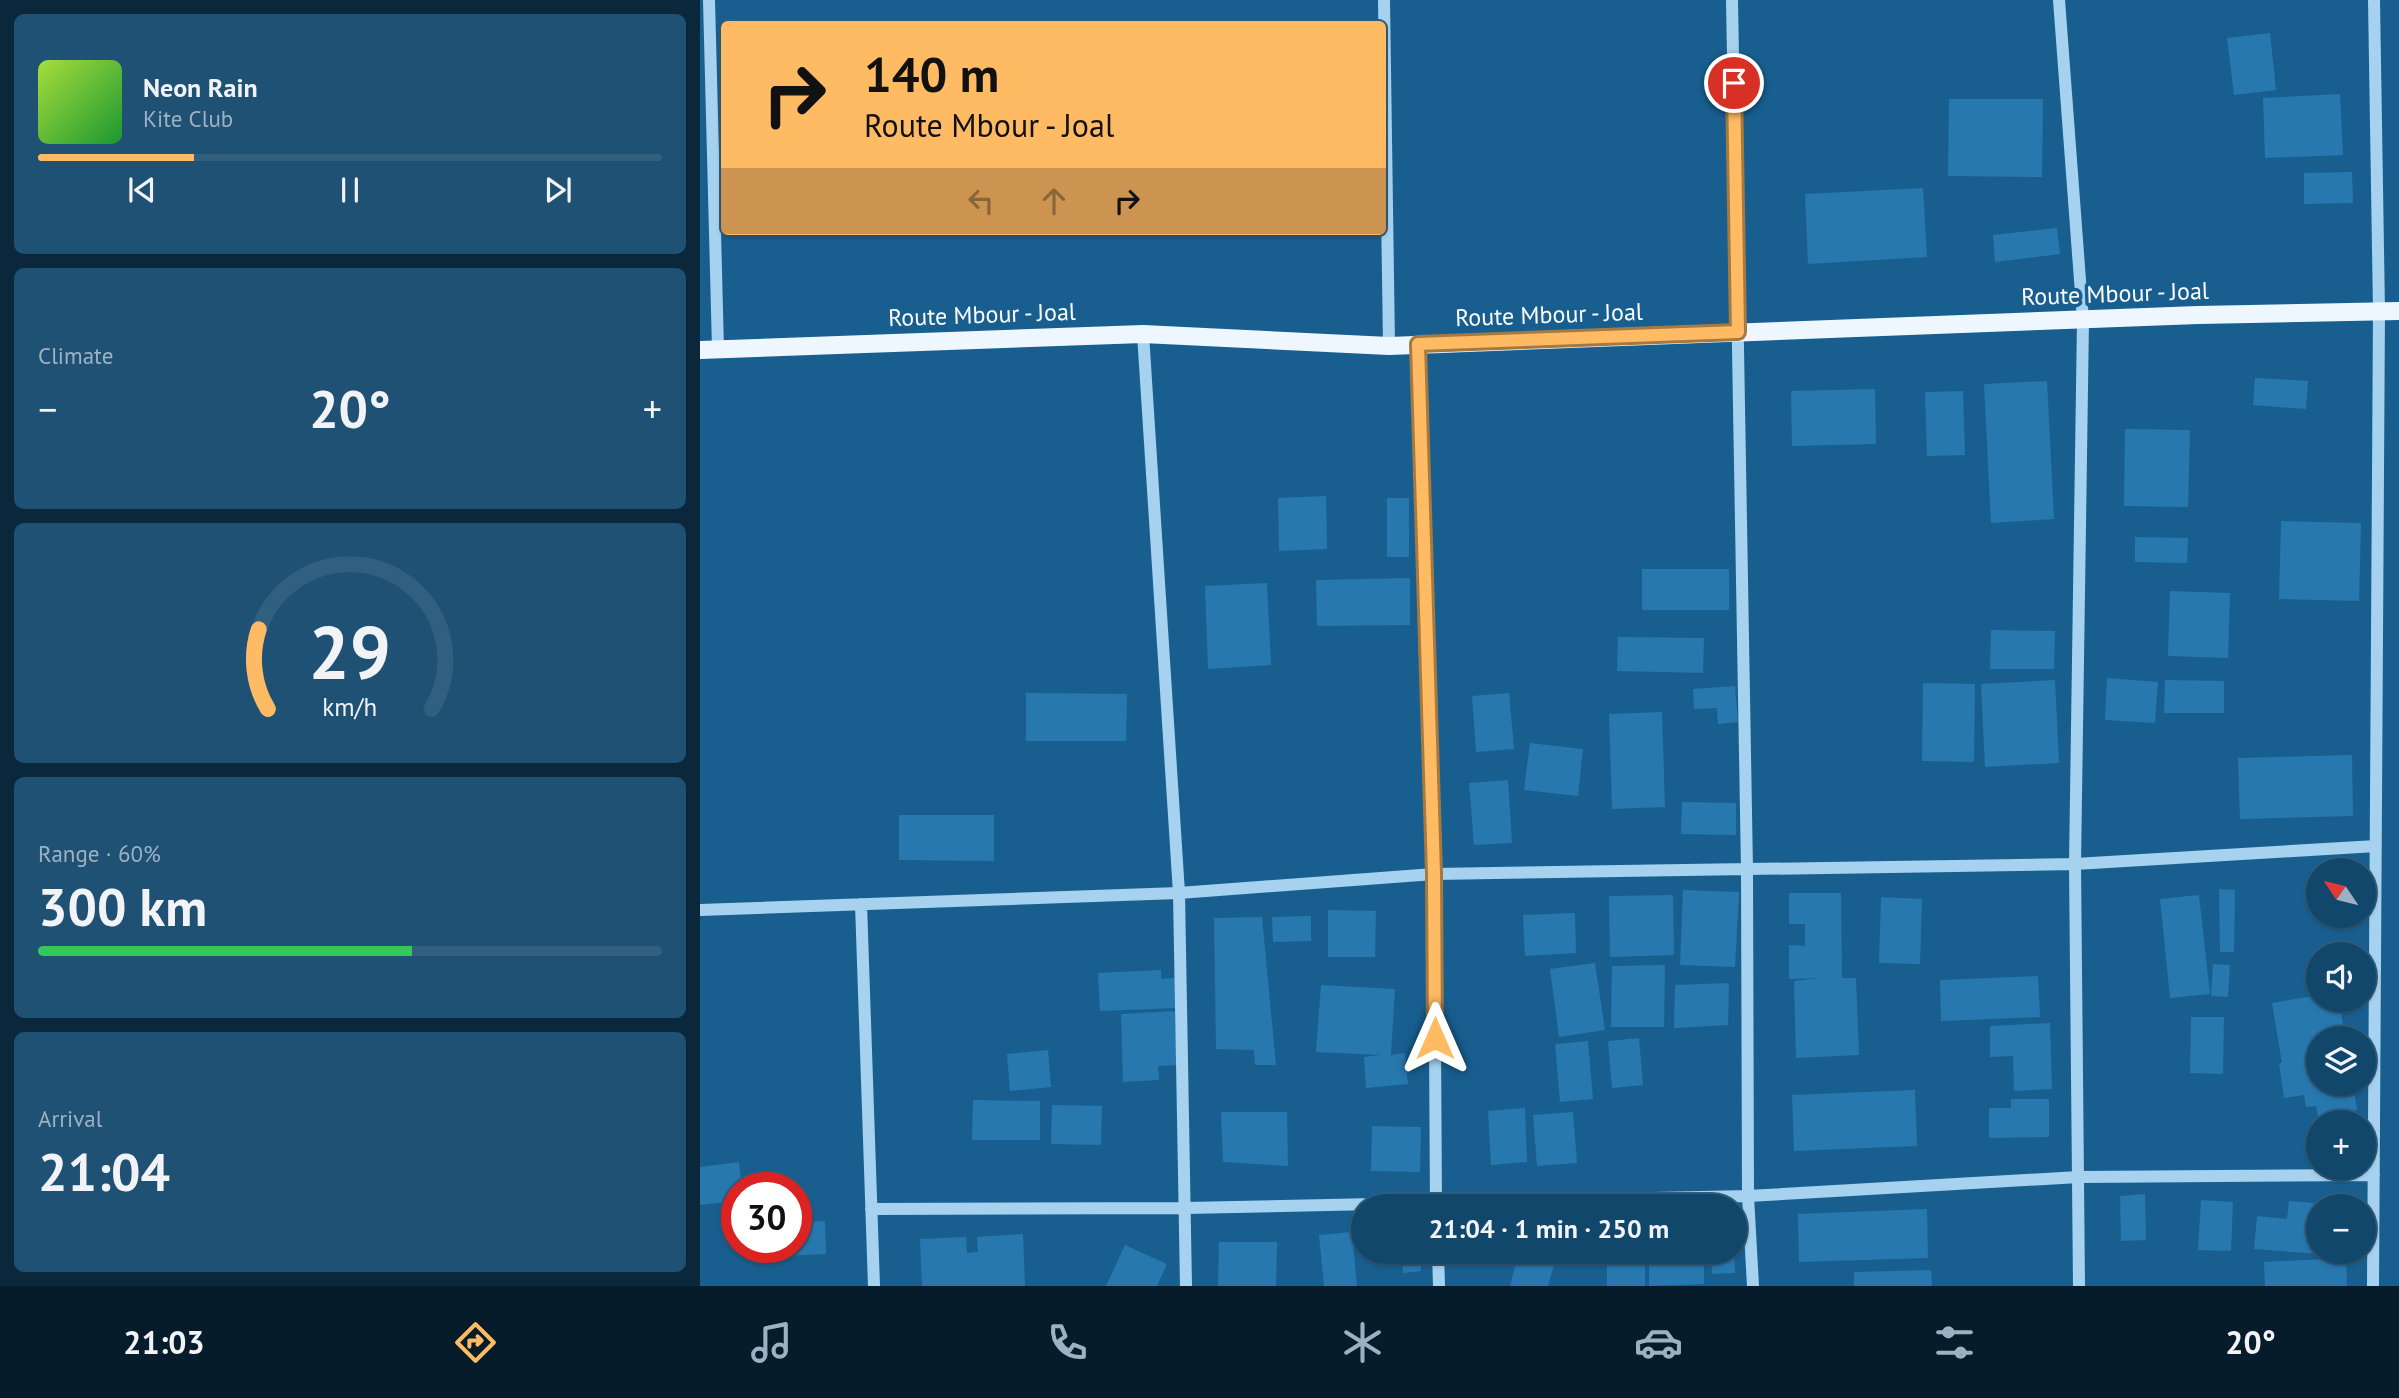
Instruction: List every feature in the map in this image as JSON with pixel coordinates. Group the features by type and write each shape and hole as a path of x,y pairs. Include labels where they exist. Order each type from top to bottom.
{"main road":[{"name":"Route Mbour - Joal","path":"700,350 1143,334 1389,346 2399,311"}],"street":[{"path":"709,0 719,349"},
{"path":"1384,0 1384,21"},
{"path":"1732,0 1747,870 1748,1196 1753,1286"},
{"path":"2059,0 2083,320 2075,864 2079,1286"},
{"path":"2374,0 2379,311 2374,1110"},
{"path":"1386,138 1389,346"},
{"path":"1143,334 1179,892 1186,1286"},
{"path":"1418,344 1434,874 1436,1194"},
{"path":"700,910 1179,892 1434,874 2075,864 2376,846"},
{"path":"861,904 874,1286"},
{"path":"1748,1196 2079,1177 2306,1175"},
{"path":"2373,1286 2374,1180"},
{"path":"871,1209 1351,1205"},
{"path":"1438,1264 1439,1286"}],"building":[{"path":"2270,33 2276,90 2234,95 2227,38"},
{"path":"2340,94 2343,155 2265,158 2263,98"},
{"path":"1949,99 2043,99 2042,177 1948,176"},
{"path":"2352,172 2353,203 2304,204 2304,173"},
{"path":"1923,188 1927,257 1808,264 1805,194"},
{"path":"2057,228 2060,254 1995,262 1993,235"},
{"path":"2255,378 2308,381 2306,409 2253,405"},
{"path":"2047,381 2054,519 1991,523 1984,384"},
{"path":"1875,389 1876,444 1792,446 1791,391"},
{"path":"1963,391 1965,455 1927,456 1925,392"},
{"path":"2125,429 2190,430 2188,507 2124,506"},
{"path":"1326,496 1327,549 1279,551 1278,498"},
{"path":"1387,498 1409,498 1409,557 1387,557"},
{"path":"2281,521 2361,523 2359,601 2279,599"},
{"path":"2135,537 2188,538 2187,563 2135,562"},
{"path":"1642,569 1729,569 1729,610 1642,610"},
{"path":"1410,578 1410,625 1317,626 1316,580"},
{"path":"1267,583 1271,665 1208,669 1205,586"},
{"path":"2170,591 2230,593 2228,658 2168,656"},
{"path":"1991,630 2055,631 2054,669 1990,669"},
{"path":"1618,637 1704,638 1703,673 1617,671"},
{"path":"2107,678 2158,682 2155,723 2105,720"},
{"path":"2055,680 2059,763 1985,767 1981,684"},
{"path":"2165,680 2224,681 2224,713 2164,713"},
{"path":"1923,683 1975,684 1974,762 1922,761"},
{"path":"1735,686 1738,722 1718,724 1717,708 1694,709 1693,689"},
{"path":"1026,693 1127,694 1126,741 1026,741"},
{"path":"1509,693 1514,749 1476,752 1472,696"},
{"path":"1662,712 1665,807 1612,809 1609,714"},
{"path":"1530,743 1583,749 1578,796 1524,790"},
{"path":"2352,755 2353,816 2240,819 2238,758"},
{"path":"1508,780 1512,843 1474,845 1469,783"},
{"path":"1682,802 1736,803 1736,835 1681,834"},
{"path":"899,815 994,815 994,861 899,860"},
{"path":"2219,889 2235,890 2234,952 2220,952"},
{"path":"1683,890 1739,892 1735,967 1680,965"},
{"path":"1789,893 1841,893 1842,978 1856,978 1859,1055 1796,1058 1794,981 1820,978 1789,979 1789,945 1805,946 1805,924 1789,924"},
{"path":"1673,895 1674,955 1610,957 1609,896"},
{"path":"2199,895 2210,994 2170,998 2160,899"},
{"path":"1881,897 1922,899 1920,964 1879,963"},
{"path":"1328,910 1376,911 1375,957 1328,957"},
{"path":"1575,913 1576,953 1525,956 1523,915"},
{"path":"1311,916 1311,941 1273,942 1272,917"},
{"path":"1262,917 1276,1065 1255,1065 1254,1050 1216,1049 1214,918"},
{"path":"1595,963 1605,1030 1559,1037 1550,969"},
{"path":"2213,964 2230,965 2228,997 2211,996"},
{"path":"1665,965 1664,1027 1611,1027 1612,966"},
{"path":"1161,970 1161,979 1176,978 1177,1008 1100,1011 1098,973"},
{"path":"2038,976 2040,1017 1941,1021 1940,980"},
{"path":"1729,983 1728,1025 1674,1028 1675,985"},
{"path":"1321,985 1395,989 1391,1055 1405,1053 1408,1084 1366,1088 1364,1057 1380,1055 1316,1052"},
{"path":"2306,997 2306,1012 2341,1012 2343,1026 2306,1026 2306,1096 2355,1096 2357,1110 2317,1110 2316,1106 2306,1107 2304,1095 2284,1098 2279,1063 2282,1063 2272,1003"},
{"path":"1175,1011 1177,1065 1158,1066 1159,1080 1123,1082 1121,1014"},
{"path":"2191,1017 2224,1017 2223,1074 2190,1073"},
{"path":"2050,1023 2052,1089 2014,1091 2013,1056 1990,1057 1990,1026"},
{"path":"1639,1038 1643,1085 1612,1088 1608,1041"},
{"path":"1588,1041 1593,1099 1560,1102 1555,1044"},
{"path":"1048,1050 1051,1087 1010,1091 1007,1054"},
{"path":"1915,1090 1917,1146 1794,1151 1792,1095"},
{"path":"2011,1099 2049,1099 2049,1137 1989,1138 1989,1108 2011,1108"},
{"path":"973,1100 1040,1101 1040,1140 972,1140"},
{"path":"1052,1105 1102,1106 1101,1145 1051,1144"},
{"path":"1525,1108 1527,1162 1491,1165 1488,1111"},
{"path":"1221,1112 1287,1112 1288,1166 1223,1162"},
{"path":"1573,1112 1577,1163 1537,1166 1533,1115"},
{"path":"1372,1126 1421,1127 1420,1172 1371,1171"},
{"path":"739,1162 740,1172 721,1172 721,1203 700,1205 700,1167"},
{"path":"2145,1194 2146,1240 2121,1241 2120,1196"},
{"path":"2201,1200 2233,1202 2231,1251 2198,1250"},
{"path":"2289,1201 2306,1202 2306,1253 2254,1249 2257,1216 2287,1219"},
{"path":"1927,1209 1928,1258 1799,1262 1798,1214"},
{"path":"812,1221 825,1221 826,1254 812,1255"},
{"path":"1351,1232 1351,1264 1355,1264 1357,1286 1324,1286 1319,1235"},
{"path":"1023,1234 1025,1286 922,1286 920,1239 966,1237 967,1253 978,1252 977,1237"},
{"path":"1219,1242 1277,1242 1276,1286 1218,1286"},
{"path":"1125,1245 1167,1264 1157,1286 1106,1286"},
{"path":"2306,1260 2306,1264 2346,1264 2347,1286 2265,1286 2264,1262"},
{"path":"1402,1264 1421,1264 1421,1271 1403,1273"},
{"path":"1516,1264 1554,1264 1548,1286 1510,1286"},
{"path":"1607,1264 1645,1264 1645,1286 1607,1286"},
{"path":"1649,1264 1704,1264 1704,1284 1649,1286"},
{"path":"1712,1264 1735,1264 1735,1273 1712,1274"},
{"path":"1931,1270 1932,1286 1854,1286 1854,1272"}],"route":[{"path":"1435,1038 1434,874 1418,344 1738,332 1734,83"}]}
